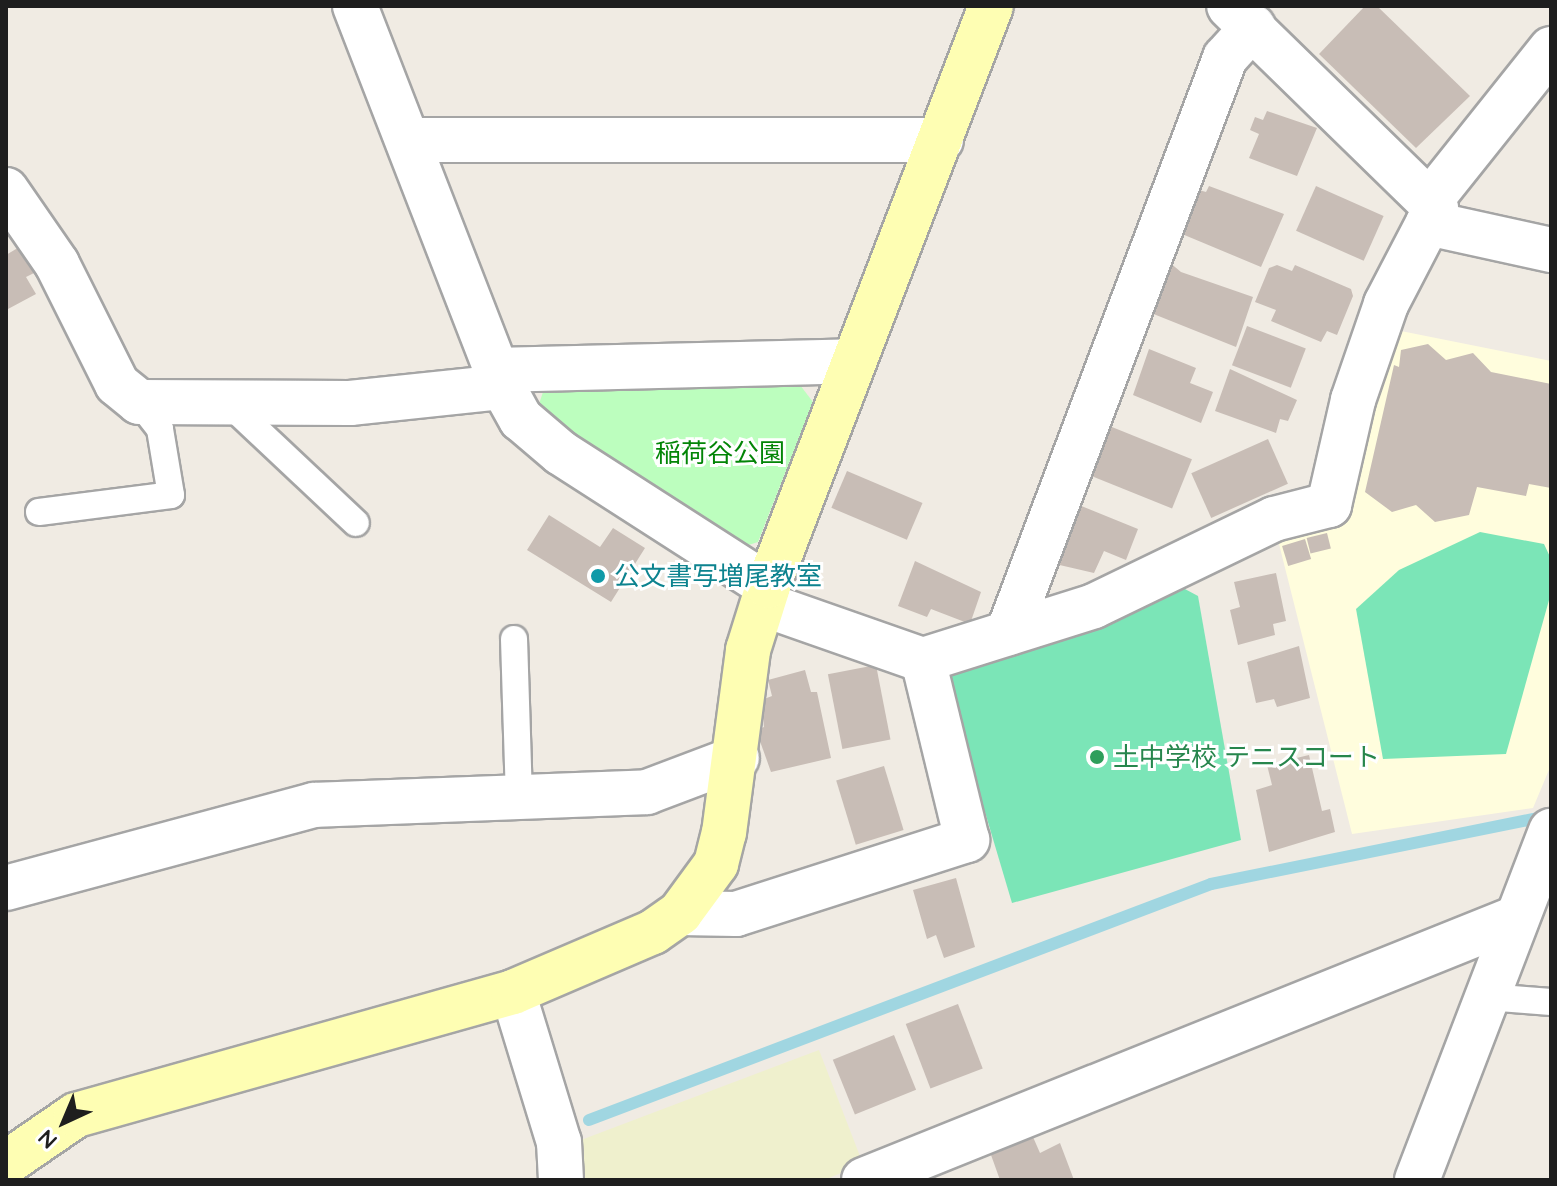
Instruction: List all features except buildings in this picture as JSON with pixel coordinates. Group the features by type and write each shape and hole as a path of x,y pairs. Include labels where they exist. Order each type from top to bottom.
{"street":[{"path":"355,6 410,140 499,378 521,419 561,453 765,595 923,660 1094,606 1274,519 1329,505 1353,400 1386,304 1429,212 1551,49"},
{"path":"6,1163 76,1115 513,992 653,932 680,913 716,864 737,758 748,650 765,595 852,361 991,6"},
{"path":"1008,633 1241,17 1429,212 1551,250"},
{"path":"410,140 941,140"},
{"path":"6,190 57,264 117,384 139,402 350,403 499,378 852,361"},
{"path":"680,913 736,914 967,840 923,660"},
{"path":"8,882 314,805 647,792 737,758"},
{"path":"1417,1180 1548,838"},
{"path":"864,1180 1516,918"},
{"path":"513,992 559,1142 561,1180"}],"lane":[{"path":"226,401 356,523"},
{"path":"39,512 171,495 160,429 139,402"},
{"path":"514,639 519,796"},
{"path":"1487,997 1551,1002"}],"shaded area":[{"path":"1396,330 1551,361 1551,765 1533,808 1352,834 1278,540 1341,523"}],"green space":[{"name":"稲荷谷公園","path":"800,385 813,402 758,542 739,548 575,439 538,407 545,386"},
{"path":"1480,532 1544,544 1551,559 1551,593 1506,754 1383,759 1356,609 1399,570"},
{"name":"土中学校 テニスコート","path":"1183,588 1198,596 1241,840 1012,903 944,674"},
{"path":"819,1050 863,1164 824,1180 584,1180 581,1140"}],"waterway":[{"path":"589,1120 1211,884 1548,816"}],"place":[{"name":"公文書写増尾教室","path":"598,576"},
{"name":"土中学校 テニスコート","path":"1097,757"}]}
